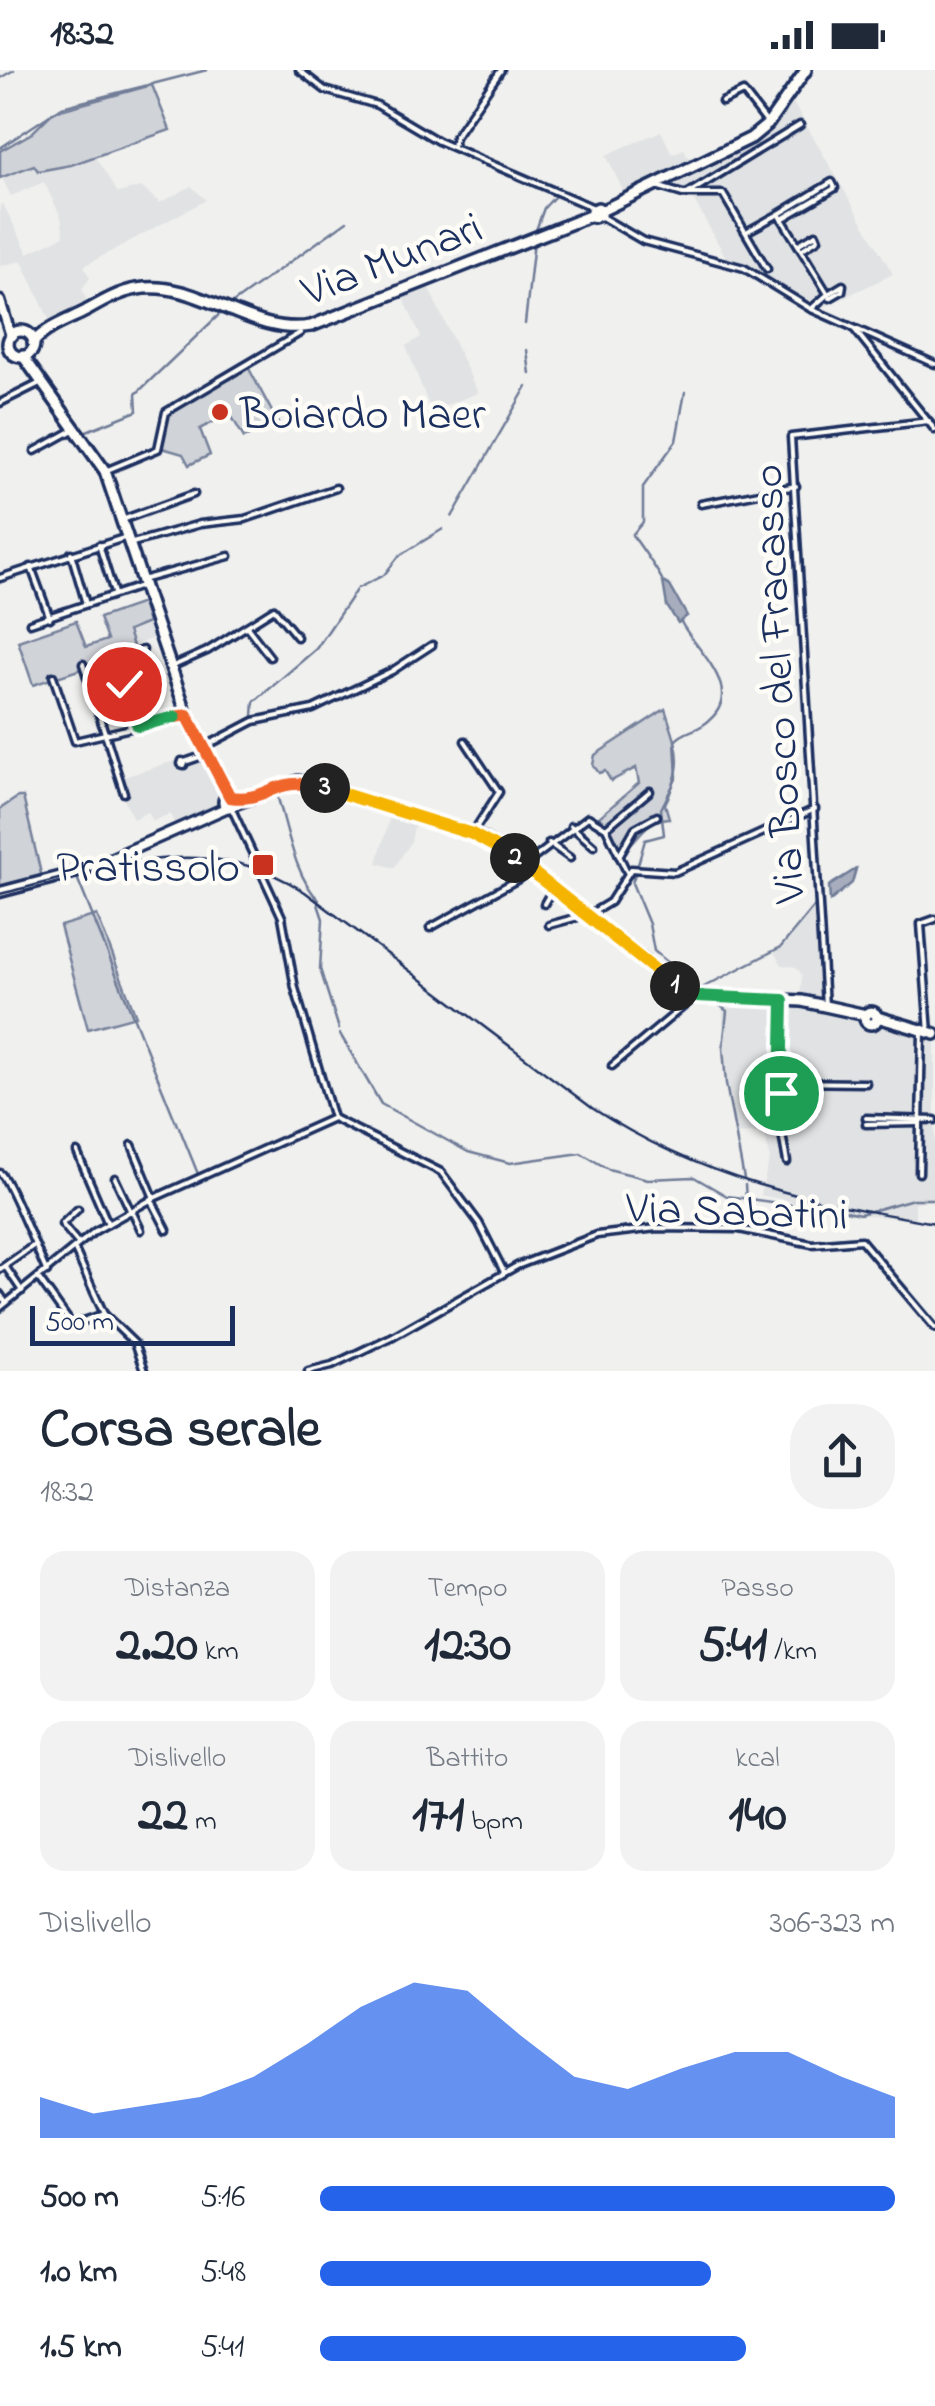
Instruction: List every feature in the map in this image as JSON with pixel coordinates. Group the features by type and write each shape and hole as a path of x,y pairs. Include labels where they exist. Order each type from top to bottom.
{"main road":[{"path":"768,124 806,70"},
{"name":"Via Munari","path":"0,355 140,288 168,289 278,326 311,326 596,213 748,140 768,124"},
{"path":"0,301 30,365 105,472 187,715 228,801"},
{"path":"0,892 85,870 216,812 228,801 298,781 472,834 528,868 670,982 699,996 825,1006 929,1032"}],"street":[{"path":"299,70 321,88 377,105 453,146 596,213 643,241 744,268 811,310 935,364"},
{"path":"453,146 454,137 501,70"},
{"path":"722,102 743,92 768,124"},
{"path":"687,194 800,126"},
{"path":"664,181 674,191 687,194 723,194 767,269"},
{"path":"664,181 674,191"},
{"path":"664,181 674,191"},
{"path":"746,233 781,216 835,188 832,182 781,216"},
{"path":"781,216 828,294 811,310"},
{"path":"855,330 935,430"},
{"path":"105,472 158,450 166,412 300,333"},
{"path":"0,403 42,382"},
{"name":"Via Bosco del Fracasso","path":"825,1006 791,437 928,421"},
{"path":"35,451 75,429"},
{"path":"701,504 796,486"},
{"path":"0,578 99,545 200,524 241,520 336,488"},
{"path":"122,520 194,494"},
{"path":"99,545 115,595"},
{"path":"71,553 86,604"},
{"path":"30,623 229,556"},
{"path":"30,567 50,618"},
{"path":"171,667 274,609 296,637"},
{"path":"248,627 270,658"},
{"path":"185,762 254,721 328,703 392,671 432,645"},
{"path":"138,726 115,657 142,650"},
{"path":"83,664 108,733 124,794"},
{"path":"53,676 75,741 187,715"},
{"path":"131,704 158,694"},
{"path":"465,741 499,792 472,834"},
{"path":"606,828 650,791"},
{"path":"228,801 282,918 295,988 332,1118 441,1172 479,1223 504,1272"},
{"path":"550,926 586,915 610,902 627,872 642,868 675,872 814,809"},
{"path":"620,856 636,828 657,816"},
{"path":"430,928 528,868 549,843 588,817 606,828 627,872"},
{"path":"572,826 594,846"},
{"path":"549,843 570,858"},
{"path":"544,904 553,888"},
{"path":"919,1172 929,1032 921,924 935,919"},
{"path":"612,1066 699,996"},
{"path":"783,1000 780,1123 787,1162"},
{"path":"781,1082 866,1083"},
{"path":"0,1308 108,1224 152,1199 332,1118"},
{"path":"866,1121 935,1120"},
{"path":"132,1145 167,1230"},
{"path":"76,1152 108,1224"},
{"path":"0,1172 10,1183 16,1210 47,1272"},
{"path":"114,1178 142,1230"},
{"path":"78,1209 62,1224 76,1246 104,1314 134,1343 144,1371"},
{"name":"Via Sabatini","path":"308,1371 332,1365 393,1336 504,1272 584,1239 615,1232 739,1229 812,1244 859,1239 935,1328"},
{"path":"23,1292 3,1268 34,1246"},
{"path":"39,1279 72,1325 104,1314"},
{"path":"0,1294 6,1304"}],"shaded area":[{"path":"152,85 170,130 71,165 38,171 34,165 0,178 0,151 32,133 53,112"},
{"path":"788,94 893,274 816,311 729,263 691,195 654,184 626,197 606,155 661,131 672,154 684,149 692,165 758,132"},
{"path":"94,155 118,193 141,187 160,203 191,186 206,200 84,266 90,278 82,289 86,299 82,317 55,332 22,261 0,266 0,206 3,204 28,253 64,236 61,217 44,182 11,196 2,178 26,165 34,165 38,171 60,168"},
{"path":"424,278 478,393 431,411 406,346 421,337 399,288"},
{"name":"Boiardo Maer","path":"246,363 278,423 244,438 232,417 220,423 217,420 200,429 210,455 189,465 183,454 159,447 165,414"},
{"path":"142,603 148,623 128,631 133,646 113,652 112,659 33,685 18,641 76,621 86,647 107,640 99,618"},
{"path":"153,622 157,636 133,646 127,631"},
{"path":"665,709 678,756 676,777 665,804 669,818 652,823 615,854 599,817 639,783 636,768 611,781 605,771 599,773 593,765 595,755"},
{"path":"200,753 222,795 218,808 176,827 170,814 153,821 148,812 133,819 120,791 125,789 124,777"},
{"path":"23,797 42,878 0,890 0,809"},
{"path":"391,813 415,821 411,842 394,868 377,863"},
{"path":"821,897 827,996 831,1004 935,1034 935,1200 915,1202 915,1220 846,1213 760,1195 770,1159 764,1132 737,1134 726,1088 722,995 800,997 802,975 796,967 782,965 774,952 783,947"},
{"path":"97,915 136,1016 88,1029 60,926"}],"water":[{"path":"663,582 670,586 687,616 678,623 667,606"},
{"path":"856,869 852,883 830,901 829,886"}],"waterway":[{"path":"0,78 14,70"},
{"path":"0,148 62,107 207,70"},
{"path":"535,233 544,208 555,196"},
{"path":"230,305 347,221"},
{"path":"525,324 534,241"},
{"path":"84,432 137,411 136,394 224,310"},
{"path":"527,350 530,374"},
{"path":"452,517 527,386"},
{"path":"663,582 632,535 643,522 643,487 676,441 685,392"},
{"path":"358,588 384,575 399,556 443,529"},
{"path":"253,716 254,702 316,649 356,590"},
{"path":"637,868 645,840 664,835 661,809 677,777 675,741 703,725 716,713 722,699 715,672 681,622"},
{"path":"277,795 298,865 319,900"},
{"path":"636,871 632,883 649,924 654,951 698,987"},
{"path":"78,880 177,1125"},
{"path":"780,948 818,902"},
{"path":"318,904 323,919 320,969 339,1029"},
{"path":"698,990 779,948"},
{"path":"714,1001 727,1011 723,1048 726,1084 744,1179"},
{"path":"340,1034 381,1104 468,1152 510,1163 581,1153 608,1169 648,1179 694,1177 727,1196 793,1205 811,1203 860,1214 913,1199 935,1199"},
{"path":"179,1127 198,1174"},
{"path":"745,1185 746,1199"}],"railway":[{"path":"0,894 155,860 231,862 268,873 305,892 592,1108 633,1133 715,1170 757,1184 843,1206 935,1223"}],"place":[{"name":"Boiardo Maer","path":"220,412"},
{"name":"Pratissolo","path":"263,865"}],"route":[{"path":"124,684 138,726 187,715 230,797 248,798 298,781 472,834 524,865 681,990 696,996 783,1000 781,1093"}]}
